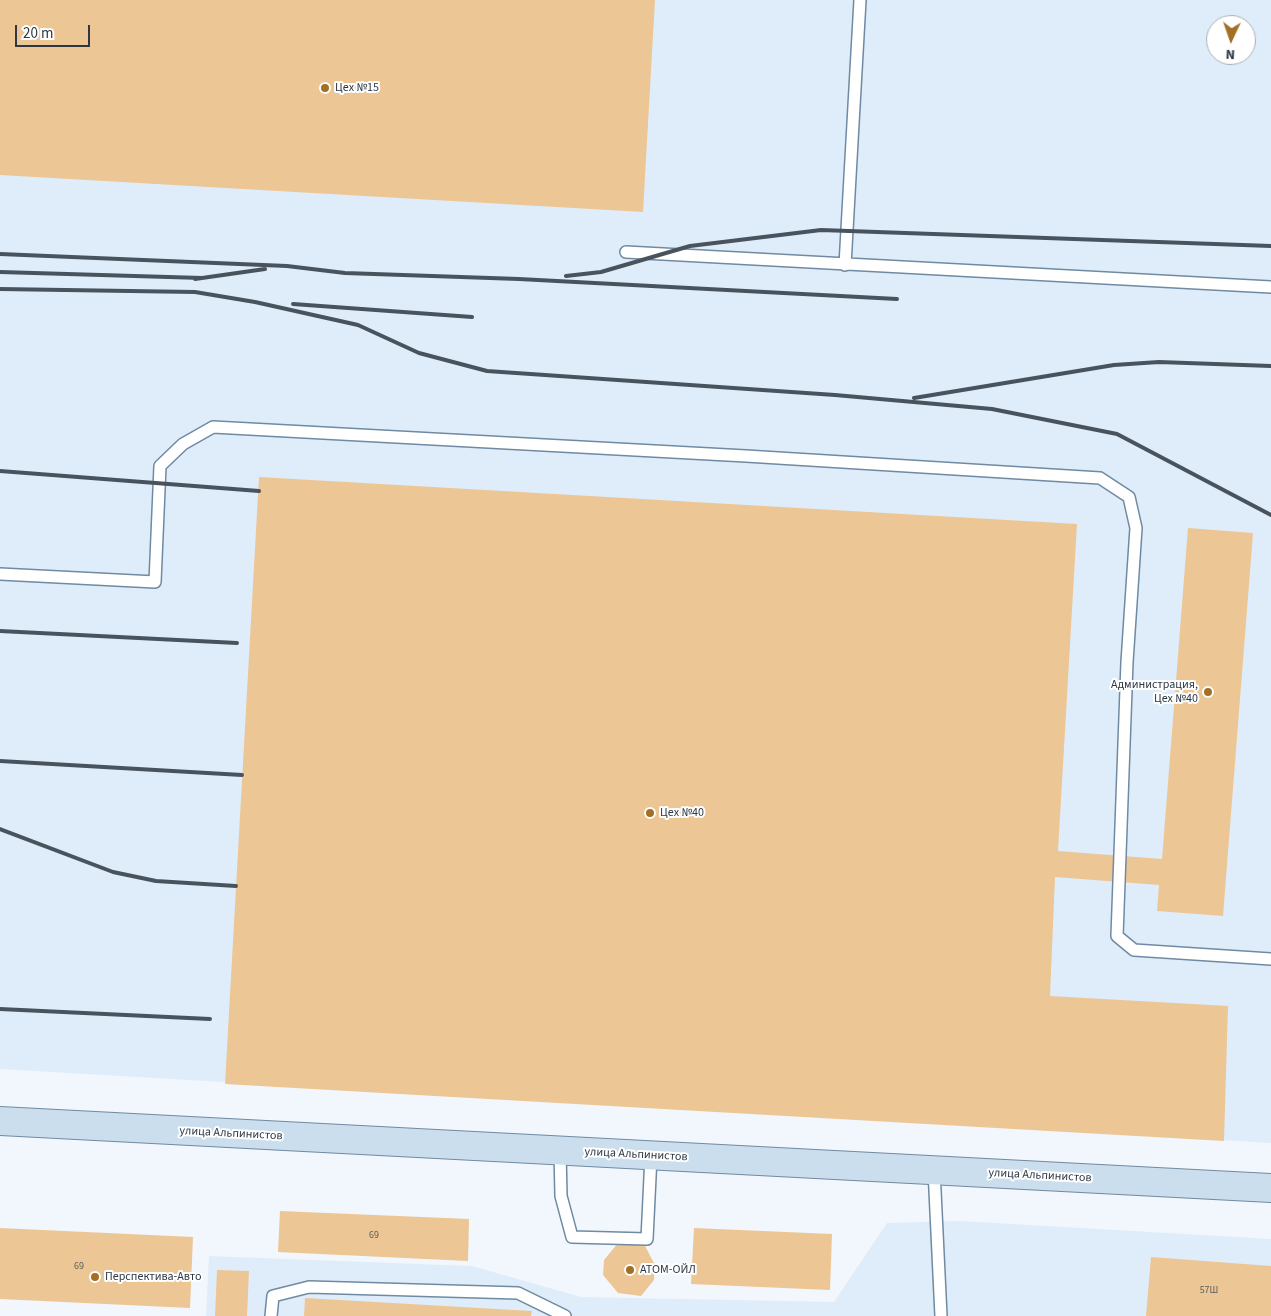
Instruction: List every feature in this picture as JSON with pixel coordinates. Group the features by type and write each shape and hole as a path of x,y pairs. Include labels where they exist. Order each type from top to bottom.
{"main road":[{"name":"улица Альпинистов","path":"0,1121 1271,1188"}],"lane":[{"path":"845,265 860,0"},
{"path":"626,252 1271,287"},
{"path":"0,574 155,582 160,466 183,444 213,427 1100,478 1129,497 1136,528 1127,662 1117,936 1134,950 1271,959"},
{"path":"560,1151 561,1196 572,1237 647,1239 651,1156"},
{"path":"934,1170 941,1316"},
{"path":"271,1316 273,1296 309,1287 518,1293 564,1316"}],"shaded area":[{"path":"0,0 1271,0 1271,1143 0,1069"},
{"path":"960,1221 1271,1239 1271,1316 206,1316 209,1256 472,1266 581,1297 834,1302 887,1223"}],"building":[{"name":"Цех №15","path":"0,0 655,0 643,212 0,175"},
{"name":"Цех №40","path":"259,477 1077,524 1058,851 1162,859 1188,528 1253,533 1223,916 1157,911 1159,885 1055,877 1050,996 1228,1006 1224,1141 225,1084"},
{"path":"280,1211 469,1219 468,1261 278,1252"},
{"path":"0,1228 193,1237 190,1308 0,1299"},
{"path":"694,1228 832,1234 830,1290 691,1284"},
{"path":"618,1243 644,1244 655,1265 654,1280 641,1296 618,1293 603,1275 604,1260"},
{"path":"1151,1257 1271,1266 1271,1316 1146,1316"},
{"path":"217,1270 249,1271 247,1316 215,1316"},
{"path":"305,1298 532,1311 531,1316 304,1316"}],"railway":[{"path":"566,276 601,272 690,246 821,230 1271,246"},
{"path":"0,254 287,266 345,273 519,279 897,299"},
{"path":"195,279 265,269"},
{"path":"0,272 202,278"},
{"path":"0,289 195,292 255,302 358,325 419,353 487,371 835,395 992,409 1117,434 1271,515"},
{"path":"293,304 472,317"},
{"path":"914,398 1114,365 1159,362 1271,366"},
{"path":"0,471 259,491"},
{"path":"0,631 237,643"},
{"path":"0,761 242,775"},
{"path":"0,829 113,872 156,881 236,886"},
{"path":"0,1009 210,1019"}],"place":[{"name":"Цех №15","path":"325,88"},
{"name":"Администрация, Цех №40","path":"1208,692"},
{"name":"Цех №40","path":"650,813"},
{"name":"АТОМ-ОЙЛ","path":"630,1270"},
{"name":"Перспектива-Авто","path":"95,1277"}]}
